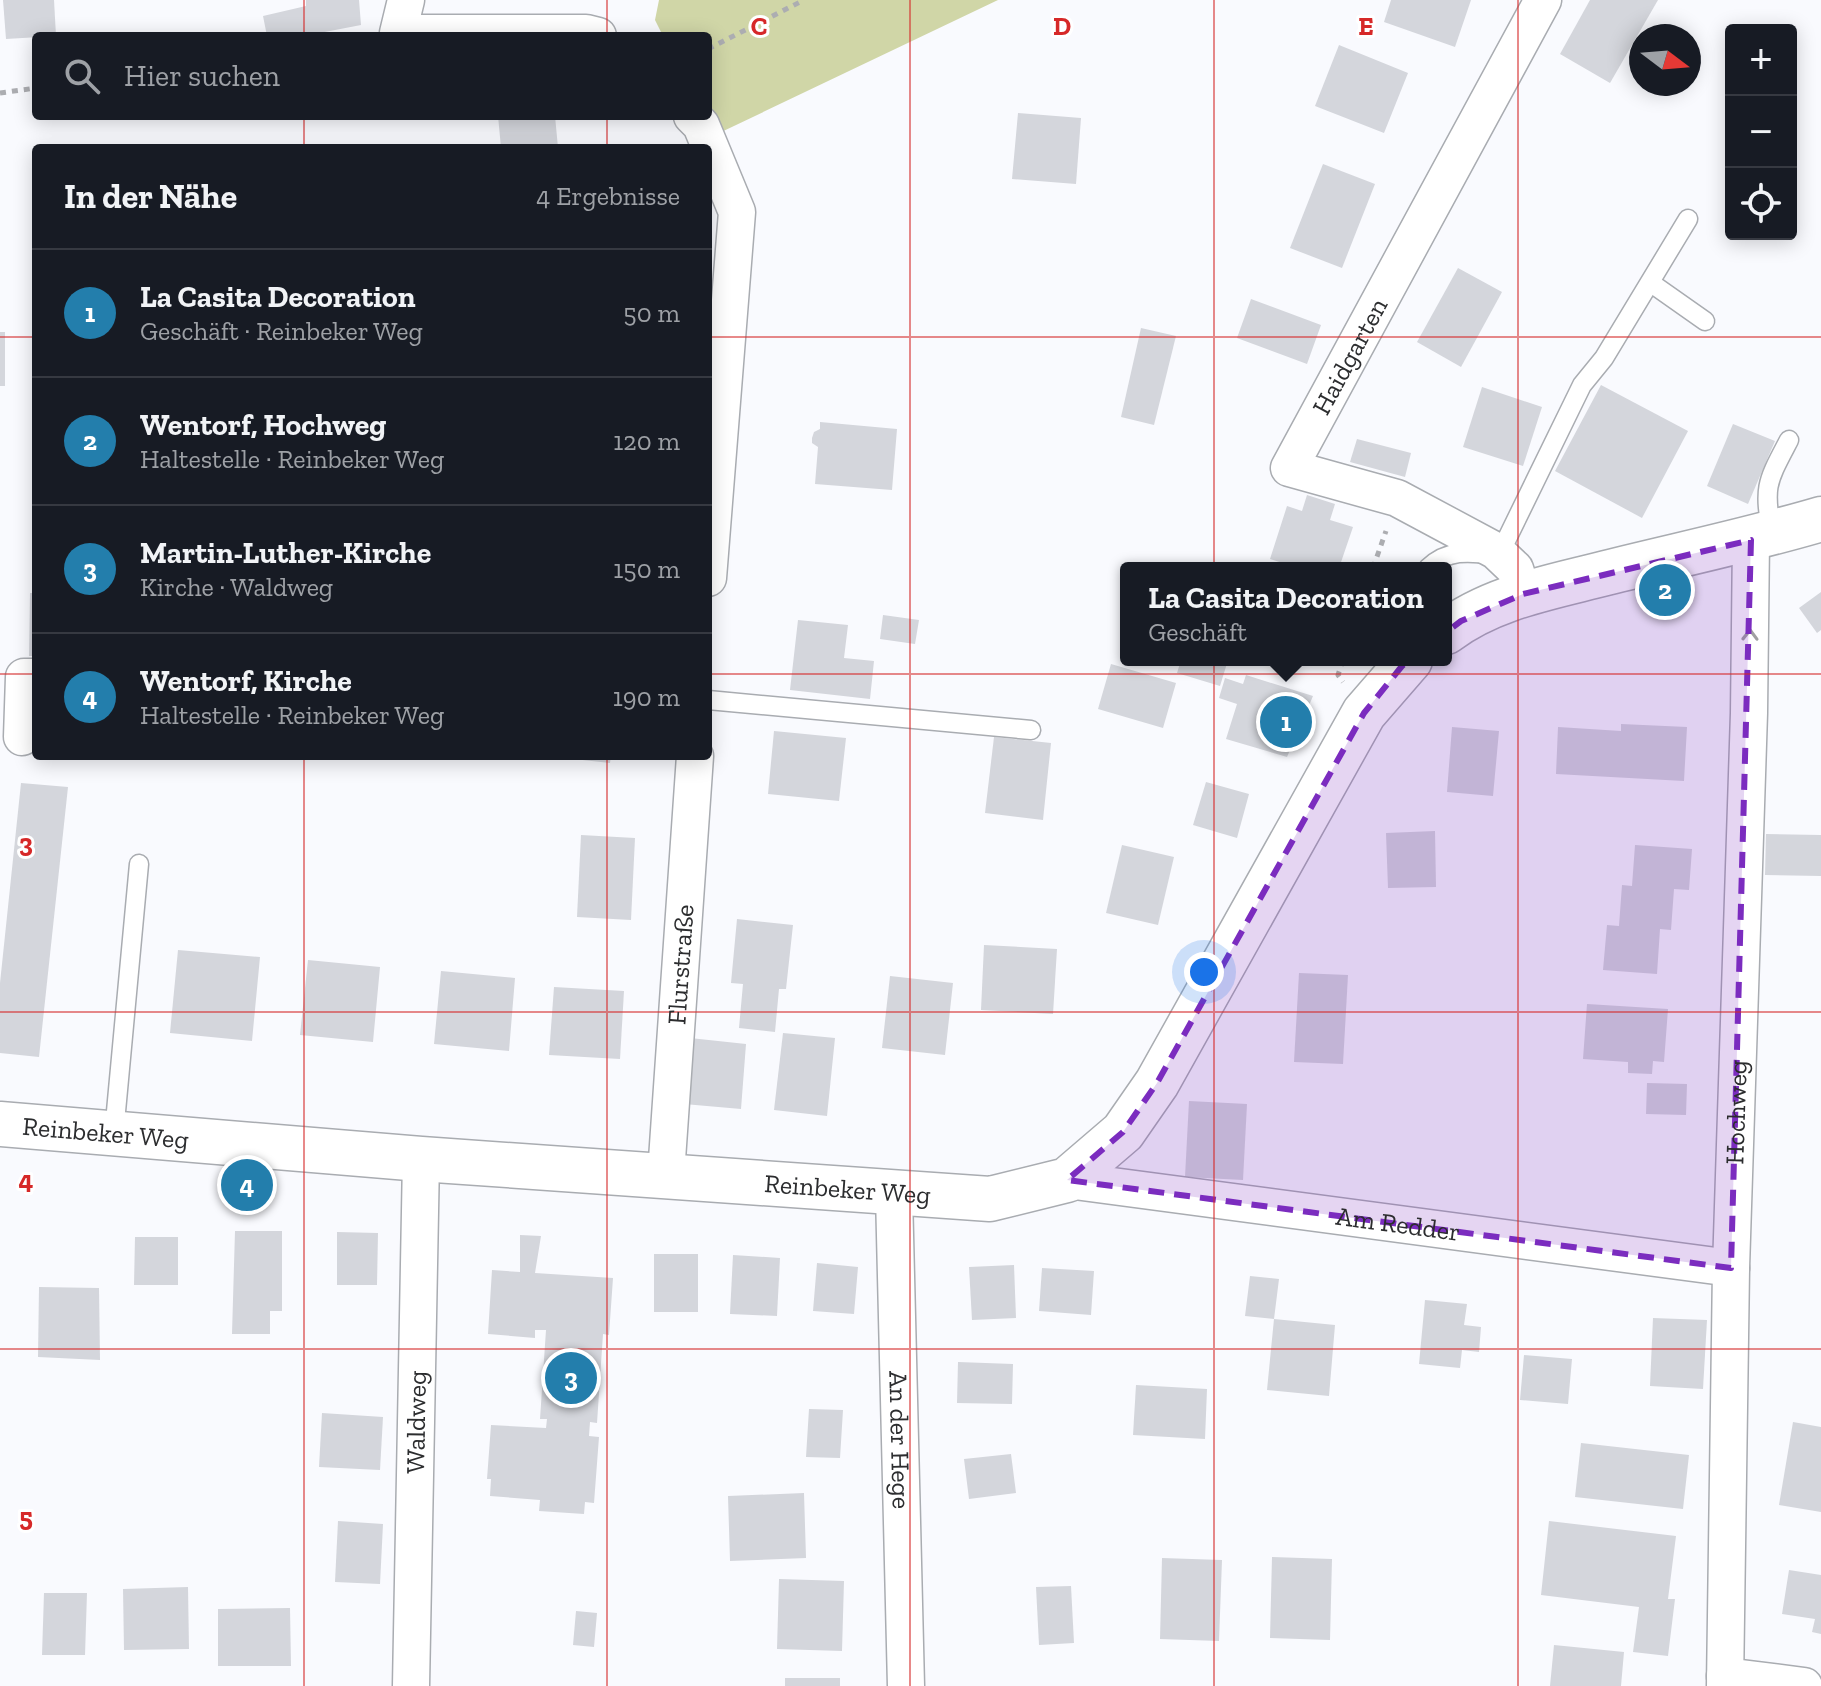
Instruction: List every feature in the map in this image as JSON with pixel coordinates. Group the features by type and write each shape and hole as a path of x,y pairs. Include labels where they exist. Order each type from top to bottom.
{"main road":[{"path":"1452,628 1523,594 1761,537 1821,519"},
{"name":"Reinbeker Weg","path":"0,1124 894,1194 990,1199 1067,1180 1123,1132 1157,1083 1364,713 1401,666"}],"street":[{"path":"398,32 406,0"},
{"name":"Haidgarten","path":"1523,594 1515,569 1496,551 1397,498 1289,468 1543,0"},
{"path":"696,120 709,144"},
{"path":"712,152 737,212 712,528"},
{"name":"Hochweg","path":"1725,1681 1731,1268 1749,713 1761,537"},
{"path":"19,737 24,677 32,677"},
{"name":"Flurstraße","path":"666,1174 695,760"},
{"name":"Waldweg","path":"411,1686 421,1159"},
{"name":"Am Redder","path":"1067,1180 1731,1268"},
{"name":"An der Hege","path":"894,1194 906,1686"},
{"path":"1725,1681 1804,1686"}],"lane":[{"path":"1435,562 1463,551 1499,555 1582,385 1604,358 1688,219"},
{"path":"1651,283 1705,321"},
{"path":"1761,537 1771,476 1789,440"},
{"path":"712,700 1031,730"},
{"path":"114,1133 139,864"}],"path":[{"path":"712,47 804,0"},
{"path":"0,93 32,89"}],"highlighted area":[{"path":"1751,540 1731,1268 1067,1180 1123,1132 1157,1083 1364,713 1402,666 1461,621 1523,594"}],"green space":[{"path":"659,0 998,0 715,135 709,120 712,120 712,32 661,32 655,20"}],"building":[{"path":"3,0 54,0 56,32 32,32 32,37 6,39"},
{"path":"306,0 359,0 361,25 325,32 266,32 263,16 306,6"},
{"path":"1391,0 1471,0 1455,47 1384,22"},
{"path":"1590,0 1658,0 1644,24 1629,24 1629,50 1610,83 1560,54"},
{"path":"1339,45 1408,73 1384,133 1315,106"},
{"path":"1018,113 1081,118 1076,184 1012,179"},
{"path":"498,120 555,120 558,144 501,144"},
{"path":"1323,164 1375,184 1342,268 1290,248"},
{"path":"1458,268 1502,292 1461,367 1417,342"},
{"path":"1251,299 1321,325 1307,364 1237,338"},
{"path":"1141,328 1176,336 1154,425 1121,417"},
{"path":"0,332 5,332 5,386 0,386"},
{"path":"1601,385 1688,431 1642,518 1555,471"},
{"path":"1482,387 1542,407 1523,466 1463,447"},
{"path":"820,422 897,429 892,490 815,484 818,447 812,443 812,438 814,432 820,429"},
{"path":"1733,424 1775,441 1748,504 1707,486"},
{"path":"1357,439 1411,453 1405,477 1350,462"},
{"path":"1307,495 1335,504 1330,520 1353,527 1341,562 1279,562 1270,559 1287,506 1302,511"},
{"path":"1821,592 1821,630 1817,633 1799,608"},
{"path":"30,593 32,593 32,656 29,656"},
{"path":"883,615 919,620 915,644 880,639"},
{"path":"798,620 848,625 844,658 874,661 870,699 790,690"},
{"path":"1111,664 1176,683 1163,728 1098,709"},
{"path":"1179,666 1226,666 1220,686 1177,673"},
{"path":"1246,675 1313,696 1287,757 1226,739 1237,704 1219,698 1225,678 1243,684"},
{"path":"1621,724 1687,727 1684,781 1556,774 1558,727 1621,731"},
{"path":"1452,727 1499,731 1493,796 1447,792"},
{"path":"774,731 846,738 839,801 768,794"},
{"path":"994,737 1051,743 1043,820 985,813"},
{"path":"582,760 610,760 610,763"},
{"path":"1206,782 1249,794 1237,838 1193,825"},
{"path":"21,783 68,787 39,1057 0,1053 0,983"},
{"path":"1435,831 1436,887 1388,888 1386,833"},
{"path":"1766,834 1821,835 1821,876 1765,875"},
{"path":"581,835 635,838 631,920 577,917"},
{"path":"1122,845 1174,857 1158,925 1106,913"},
{"path":"1635,845 1692,849 1689,890 1674,889 1671,930 1660,929 1657,974 1603,970 1607,925 1619,926 1622,885 1632,886"},
{"path":"737,919 793,925 786,989 779,989 775,1032 739,1028 743,984 731,983"},
{"path":"984,945 1057,949 1053,1014 981,1010"},
{"path":"178,950 260,957 252,1041 170,1033"},
{"path":"308,960 380,967 373,1042 300,1035"},
{"path":"441,971 515,978 509,1051 434,1044"},
{"path":"1299,973 1348,975 1343,1064 1294,1062"},
{"path":"890,976 953,983 945,1055 882,1048"},
{"path":"554,987 624,991 620,1059 549,1055"},
{"path":"1587,1004 1668,1009 1664,1062 1653,1061 1652,1074 1628,1073 1628,1062 1583,1059"},
{"path":"783,1033 835,1038 827,1116 774,1110"},
{"path":"690,1038 746,1044 741,1109 684,1104"},
{"path":"1647,1083 1687,1084 1686,1115 1646,1114"},
{"path":"1189,1101 1247,1104 1243,1180 1185,1177"},
{"path":"235,1231 282,1231 282,1311 270,1311 270,1334 232,1334"},
{"path":"337,1232 378,1233 377,1285 337,1285"},
{"path":"520,1235 541,1236 535,1273 613,1278 609,1335 603,1334 597,1423 590,1422 589,1436 599,1437 594,1503 585,1502 584,1514 539,1511 540,1500 490,1496 491,1479 487,1479 491,1425 546,1428 547,1419 540,1419 546,1330 535,1330 535,1338 488,1334 492,1270 520,1272"},
{"path":"135,1237 178,1237 178,1285 134,1285"},
{"path":"654,1254 698,1254 698,1312 654,1312"},
{"path":"733,1255 780,1258 777,1316 730,1314"},
{"path":"817,1263 858,1267 854,1314 813,1311"},
{"path":"1014,1265 1016,1318 972,1320 969,1267"},
{"path":"1042,1268 1094,1271 1091,1315 1039,1311"},
{"path":"1250,1276 1279,1279 1274,1319 1245,1316"},
{"path":"39,1287 99,1288 100,1360 38,1357"},
{"path":"1425,1300 1467,1304 1464,1325 1481,1327 1479,1352 1462,1350 1460,1368 1419,1364"},
{"path":"1653,1318 1707,1320 1703,1389 1650,1386"},
{"path":"1274,1319 1335,1325 1329,1396 1267,1390"},
{"path":"1524,1355 1572,1359 1568,1404 1520,1400"},
{"path":"958,1362 1013,1364 1012,1404 957,1403"},
{"path":"1136,1385 1207,1389 1205,1439 1133,1435"},
{"path":"809,1409 843,1410 840,1458 806,1457"},
{"path":"322,1413 383,1417 380,1470 319,1467"},
{"path":"1793,1422 1821,1427 1821,1512 1779,1505"},
{"path":"1581,1443 1689,1455 1683,1509 1575,1497"},
{"path":"1011,1454 1016,1493 969,1499 964,1459"},
{"path":"804,1493 806,1558 730,1561 728,1496"},
{"path":"338,1521 383,1524 380,1584 335,1582"},
{"path":"1549,1521 1676,1536 1668,1599 1675,1599 1668,1656 1633,1652 1639,1607 1541,1595"},
{"path":"1272,1557 1332,1559 1330,1640 1270,1638"},
{"path":"1162,1558 1222,1560 1219,1641 1160,1639"},
{"path":"1789,1570 1821,1575 1821,1634 1812,1632 1815,1619 1782,1614"},
{"path":"779,1579 844,1581 842,1651 777,1649"},
{"path":"1071,1586 1074,1643 1039,1645 1036,1587"},
{"path":"188,1587 189,1649 124,1650 123,1589"},
{"path":"44,1593 87,1593 85,1655 42,1655"},
{"path":"290,1608 291,1666 218,1666 218,1609"},
{"path":"576,1611 597,1613 594,1647 573,1645"},
{"path":"1554,1645 1624,1652 1621,1686 1550,1686"},
{"path":"785,1678 840,1678 840,1686 785,1686"}],"place":[{"name":"Wentorf, Hochweg","path":"1665,590"},
{"name":"La Casita Decoration","path":"1286,722"},
{"name":"Wentorf, Kirche","path":"247,1185"},
{"name":"Martin-Luther-Kirche","path":"571,1378"}]}
